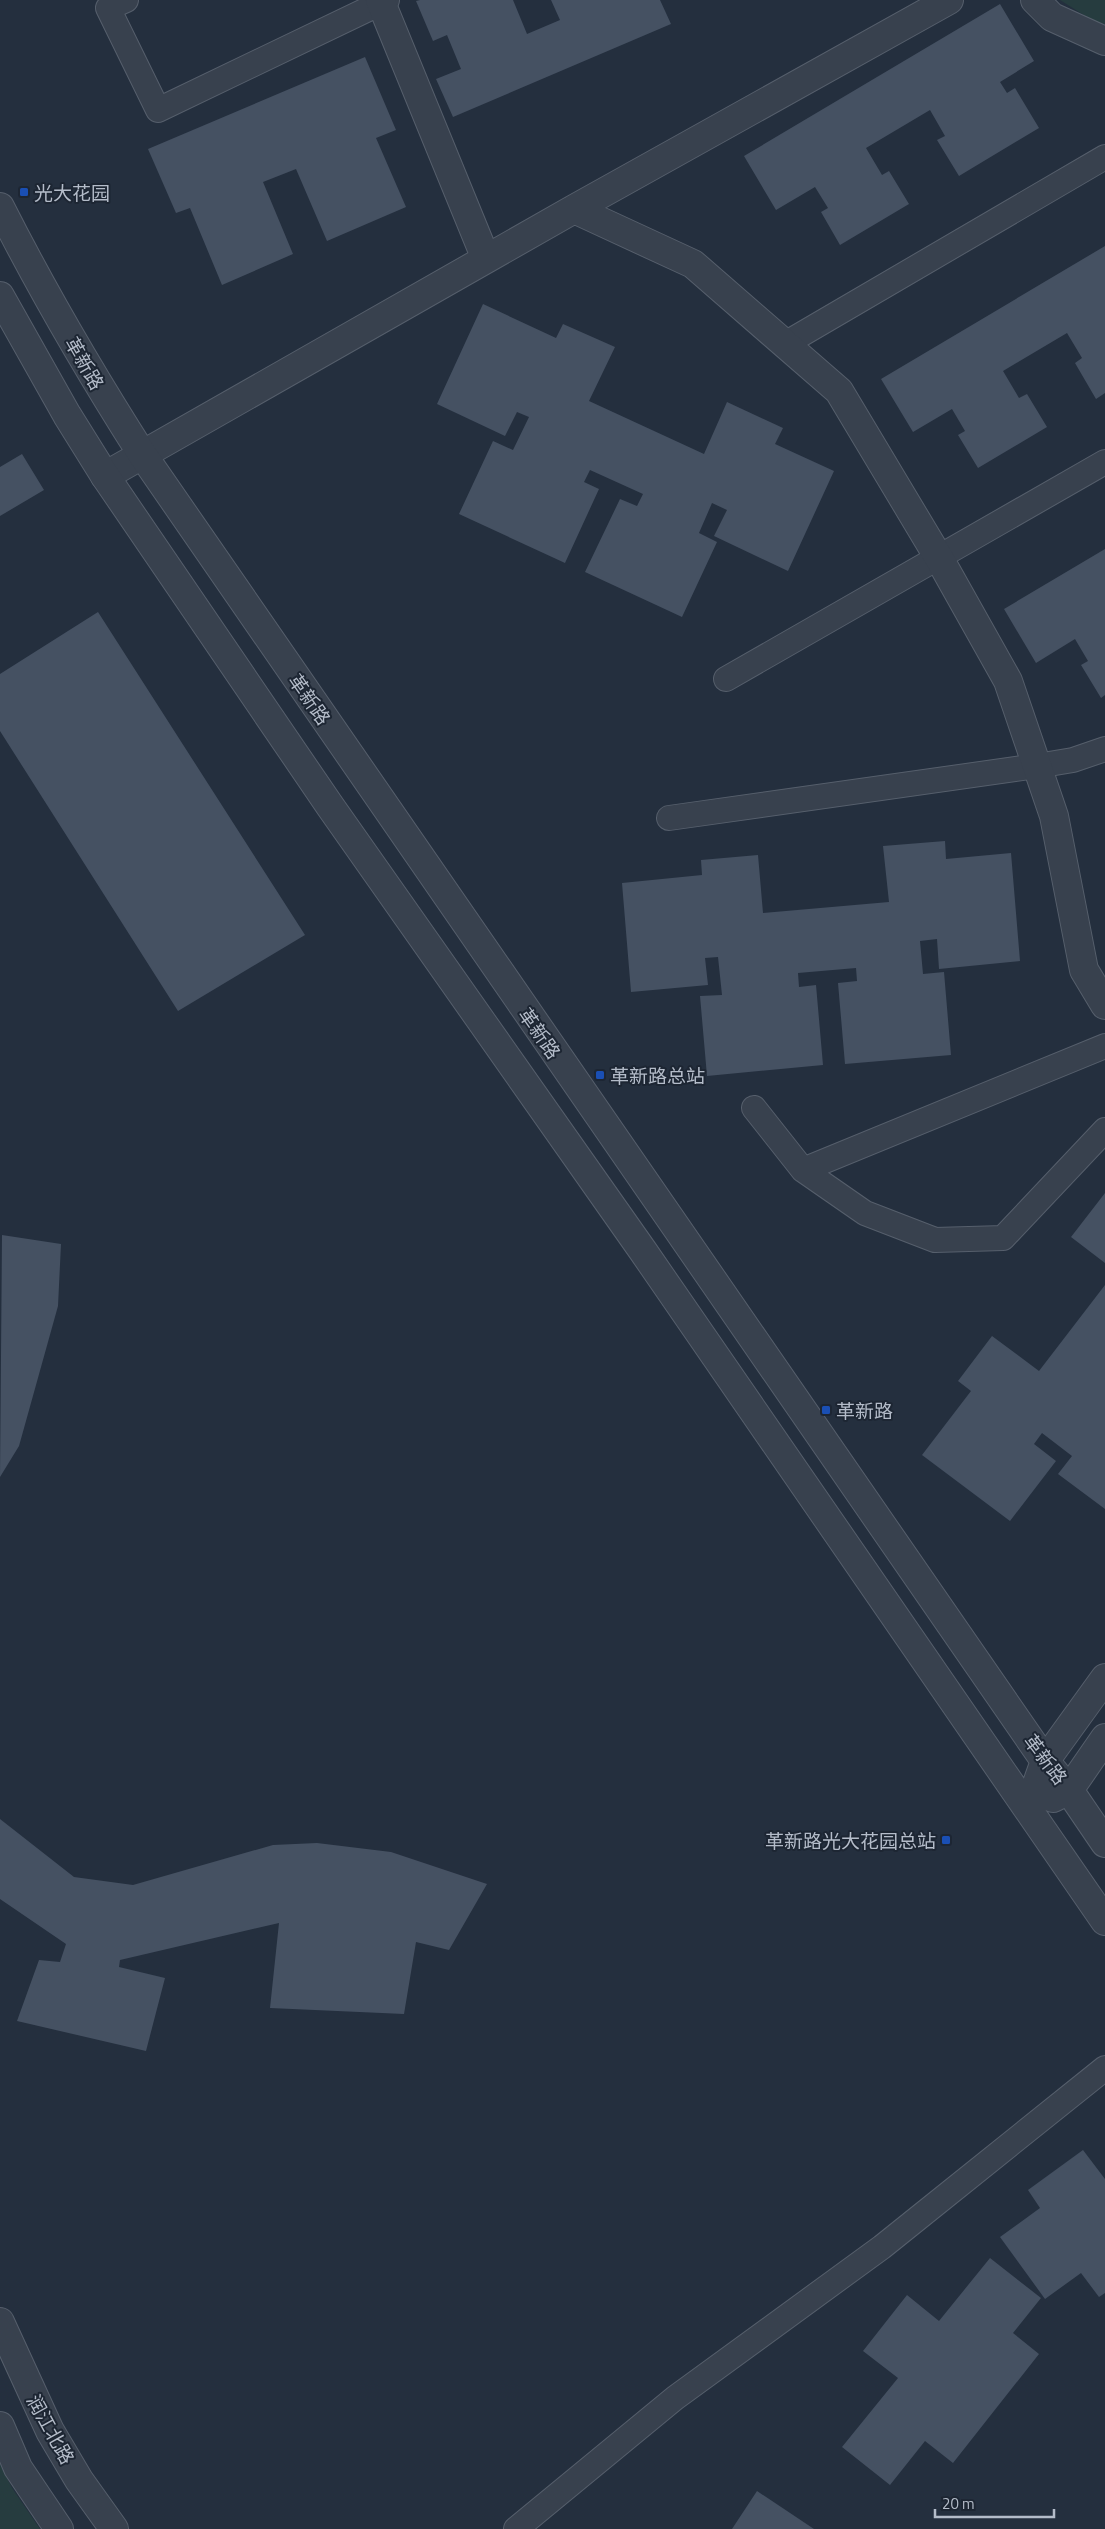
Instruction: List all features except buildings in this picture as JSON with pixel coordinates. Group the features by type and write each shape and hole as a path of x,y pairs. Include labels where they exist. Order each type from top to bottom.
{"street":[{"path":"105,476 574,209 949,0"},
{"path":"1035,0 1052,17 1105,41"},
{"path":"383,1 486,259"},
{"name":"革新路","path":"0,207 32,270 94,380 142,454 1044,1760 1069,1790 1105,1843"},
{"path":"574,209 693,264 839,391 939,558 1008,681 1054,816 1084,970 1105,1005"},
{"path":"0,296 67,415 105,476 330,806 643,1251 1105,1921"},
{"path":"1028,1809 1044,1760 1105,1678"},
{"path":"1028,1809 1069,1790 1105,1738"},
{"name":"润江北路","path":"0,2322 50,2430 80,2480 114,2529"},
{"path":"0,2426 18,2468 59,2529"}],"lane":[{"path":"126,0 108,8 158,110 383,1"},
{"path":"785,344 1105,157"},
{"path":"726,679 1105,462"},
{"path":"669,818 1037,766 1073,760 1105,748"},
{"path":"802,1170 1105,1046"},
{"path":"754,1108 802,1170 865,1213 935,1240 1003,1238 1105,1130"},
{"path":"516,2529 675,2398 882,2247 1105,2068"}],"green space":[{"path":"1060,0 1105,0 1105,24 1095,22"},
{"path":"0,2464 12,2488 40,2529 0,2529"}],"place":[{"name":"光大花园","path":"24,192"},
{"name":"革新路总站","path":"600,1075"},
{"name":"革新路","path":"826,1410"},
{"name":"革新路光大花园总站","path":"946,1840"}]}
